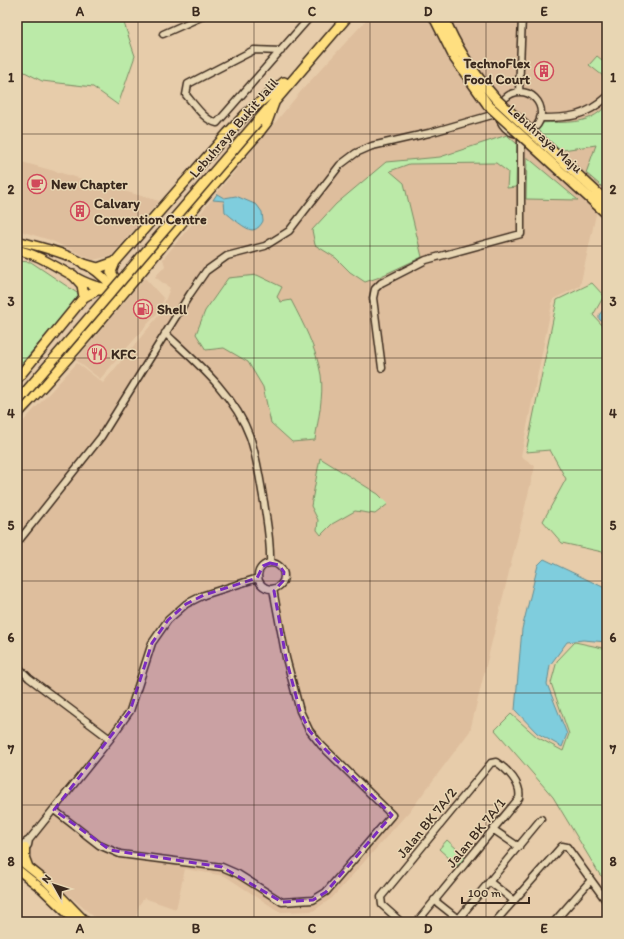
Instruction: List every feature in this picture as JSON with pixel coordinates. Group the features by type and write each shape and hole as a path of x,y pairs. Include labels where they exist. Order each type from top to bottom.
{"highway":[{"name":"Lebuhraya Bukit Jalil","path":"17,402 255,120 284,82 339,17"},
{"name":"Lebuhraya Bukit Jalil","path":"18,392 255,120 274,103 347,17"},
{"name":"Lebuhraya Maju","path":"434,17 455,59 483,99 508,124 607,214"},
{"name":"Lebuhraya Maju","path":"444,17 461,53 486,88 607,202"},
{"path":"135,280 124,282 115,279 111,272 115,262 228,133 246,114 284,82"},
{"path":"17,414 60,369 126,291 163,244 267,122 274,103"},
{"path":"84,264 98,268 115,262"},
{"path":"73,274 82,285 84,297"},
{"path":"17,379 84,297 97,290 105,290 112,307"}],"main road":[{"path":"17,241 48,249 84,264 107,281 116,297 112,307"},
{"path":"17,250 38,257 73,274 91,285 126,291"},
{"path":"91,285 99,280 98,274"},
{"path":"24,846 25,858 29,868"},
{"path":"17,858 47,882 86,922"},
{"path":"17,869 42,889 76,922"}],"street":[{"path":"163,34 201,17"},
{"path":"281,51 264,49 254,50 188,84 186,95 197,109 213,122 217,123 270,64 310,17"},
{"path":"519,92 522,17"},
{"path":"264,49 270,59 270,64"},
{"path":"519,92 527,93 535,98 541,109 540,118 533,129 521,134 515,133 506,128 502,123 500,113 503,101 519,92"},
{"path":"540,118 566,118 583,114 599,105 607,98"},
{"path":"17,542 101,437 206,271 227,256 265,246 289,231 340,165 356,153 372,146 429,133 500,113"},
{"path":"382,368 373,298 375,289 381,283 426,260 521,234 521,134"},
{"path":"165,334 205,371 232,404 250,436 261,486 271,549 270,563"},
{"path":"17,858 24,846 110,739 130,711 152,642 168,620 186,604 204,595 258,578 263,566 270,563 279,565 284,572 284,581 278,588 274,589 262,585 258,578"},
{"path":"54,810 99,845 120,854 222,867 238,874 282,902 313,900 326,892 392,815 321,746 310,730 300,711 288,666 274,589"},
{"path":"17,666 29,678 110,739"},
{"name":"Jalan BK 7A/1","path":"417,922 519,798 520,792 515,780 504,766 496,762 490,763"},
{"name":"Jalan BK 7A/2","path":"401,922 382,905 381,897 490,763"},
{"path":"434,900 457,920 541,819"},
{"path":"494,830 519,847"},
{"path":"495,922 562,846 567,847 607,902"},
{"path":"558,920 591,880"},
{"path":"490,882 514,901"}],"highlighted area":[{"path":"270,563 279,565 284,572 283,581 274,591 286,658 300,711 309,730 321,745 392,815 326,892 313,900 282,902 222,867 110,850 54,810 130,711 152,643 168,620 186,604 204,595 257,578 263,566"}],"shaded area":[{"path":"369,17 607,17 607,165 580,286 553,299 521,456 535,466 470,731 413,807 332,898 313,911 280,912 225,876 185,869 176,909 144,898 139,905 135,922 100,922 17,851 17,428 77,363 103,383 160,314 170,288 155,277 165,266 163,259 302,90"},
{"name":"Calvary Convention Centre","path":"18,161 159,201 111,256 93,260 50,240 17,230"},
{"path":"145,278 164,299 159,311 100,379 76,360"}],"green space":[{"path":"17,17 122,17 135,56 118,105 93,87 42,81 17,68"},
{"path":"597,56 607,64 607,79 589,65"},
{"path":"607,105 607,191 586,173 596,145 556,151 535,131 540,123 576,122 584,120 592,117"},
{"path":"507,135 517,144 516,187 507,188 508,172 496,163 409,164 390,171 404,183 422,257 365,282 350,272 336,258 315,245 312,230 336,204 386,162 440,157"},
{"path":"527,157 578,200 526,199"},
{"path":"17,261 31,262 80,295 17,369"},
{"path":"257,275 282,287 277,297 281,302 291,300 313,346 319,365 322,383 315,440 292,442 271,423 263,387 248,362 224,348 206,350 196,334 205,311 228,278"},
{"path":"592,283 604,296 593,315 603,326 607,322 607,553 562,543 543,521 566,479 550,450 526,452 557,300"},
{"path":"320,458 378,494 388,504 375,514 355,511 332,524 321,535 317,530 318,520 311,506"},
{"path":"575,642 607,649 607,879 600,875 553,797 495,730 511,714 537,737 563,751 569,734 551,683 557,661"},
{"path":"447,840 468,859 460,868 439,849"}],"water":[{"path":"217,194 224,198 236,196 257,205 262,212 263,221 258,228 253,230 243,226 225,212 224,201 213,200"},
{"path":"607,305 607,321 604,323 599,319 599,315"},
{"path":"544,559 607,589 607,642 583,640 567,642 550,665 547,684 567,734 562,747 537,733 515,710 522,629 538,565"}],"place":[{"name":"TechnoFlex Food Court","path":"544,71"},
{"name":"New Chapter","path":"37,184"},
{"name":"Calvary Convention Centre","path":"80,211"},
{"name":"Shell","path":"143,309"},
{"name":"KFC","path":"97,354"}]}
